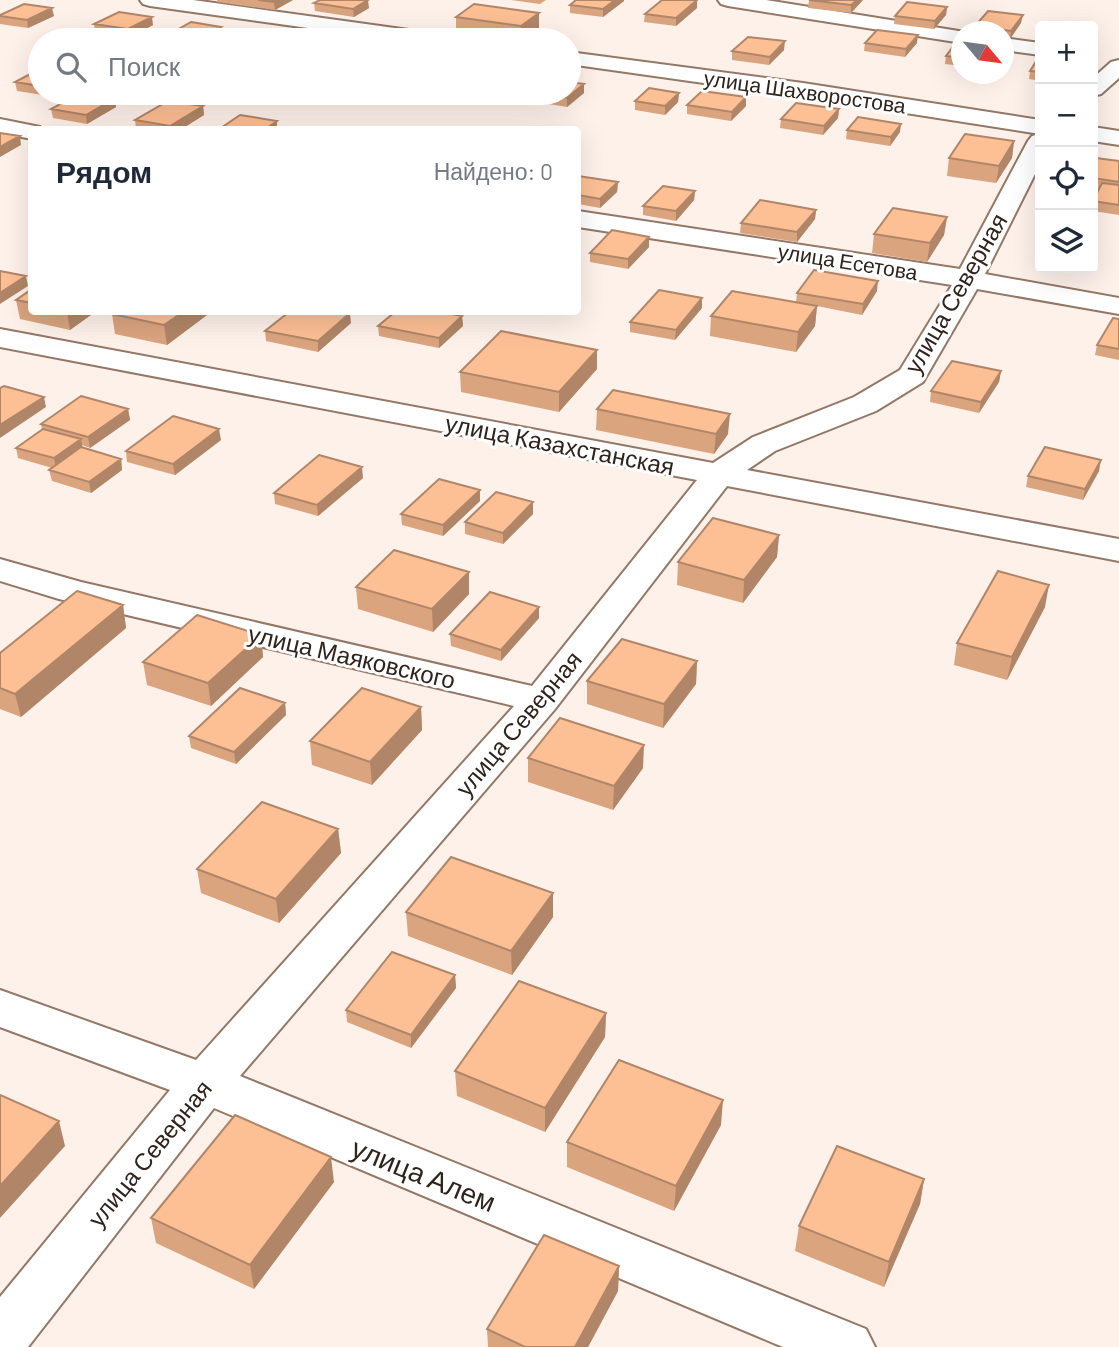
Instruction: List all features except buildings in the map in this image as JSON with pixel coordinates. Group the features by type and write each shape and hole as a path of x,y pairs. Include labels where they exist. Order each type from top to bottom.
{"street":[{"path":"150,0 352,28"},
{"path":"728,0 951,35"},
{"path":"1014,45 1035,48"},
{"path":"1098,59 1119,64"},
{"name":"улица Шахворостова","path":"581,60 1035,126"},
{"path":"1098,84 1119,64"},
{"path":"0,126 28,131"},
{"path":"1098,135 1119,138"},
{"name":"улица Северная","path":"0,1339 205,1083 541,700 719,474 764,444 865,404 912,376 969,279 1037,147"},
{"name":"улица Есетова","path":"581,219 969,279 1119,306"},
{"name":"улица Казахстанская","path":"0,338 1119,550"},
{"name":"улица Маяковского","path":"0,570 72,591 541,700"},
{"name":"улица Алем","path":"0,1008 205,1083 846,1347"}]}
